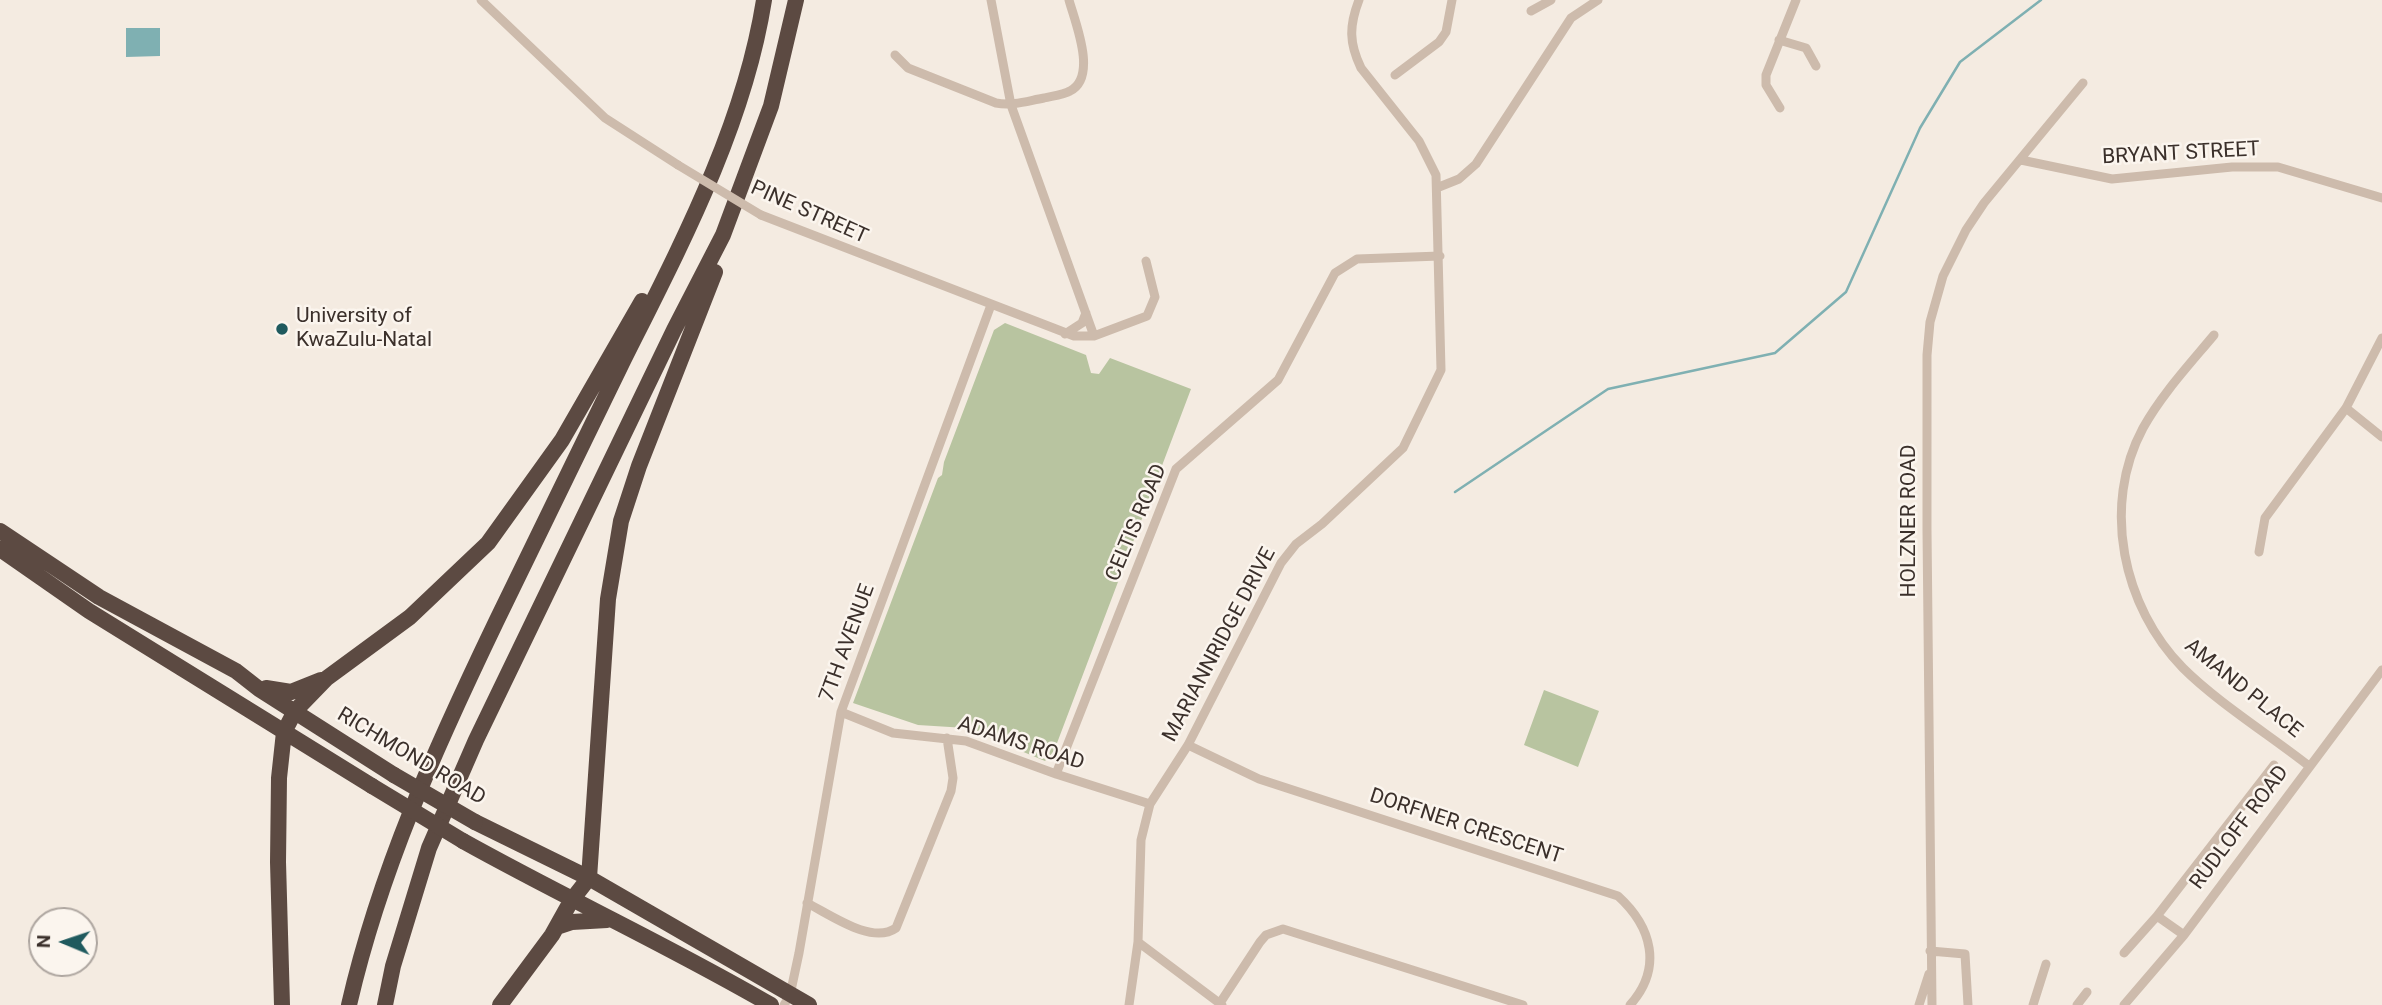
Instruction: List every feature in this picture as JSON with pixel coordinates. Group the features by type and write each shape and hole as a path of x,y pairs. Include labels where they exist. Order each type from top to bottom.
{"highway":[{"path":"349,1005 383,880 445,727 691,219 740,101 764,0"},
{"path":"384,1005 429,848 470,752 674,330 723,235 771,106 796,0"},
{"path":"282,1005 278,862 279,778 284,732 295,711 327,678 410,617 488,543 562,440 627,328 678,229 691,219"},
{"path":"500,1005 589,878 608,599 621,521 639,466 715,270 723,235"},
{"name":"RICHMOND ROAD","path":"0,531 99,597 236,671 394,775 475,822 589,878 787,1000 809,1005"},
{"path":"0,549 89,611 463,841 571,901 699,963 771,1005"},
{"path":"236,671 267,689 283,693 327,678"},
{"path":"557,927 572,922 609,920"}],"street":[{"name":"PINE STREET","path":"481,0 605,118 761,215 1065,334 1094,336"},
{"path":"991,0 1011,105 1094,336 1135,323 1151,312 1155,286 1146,261"},
{"path":"895,55 908,68 996,103 1011,105 1070,91 1078,85 1084,68 1082,45 1069,0"},
{"name":"MARIANNRIDGE DRIVE","path":"1129,1005 1138,942 1141,840 1150,804 1188,745 1281,563 1296,544 1395,457 1411,434 1440,370 1439,187 1432,163 1419,141 1361,68 1354,55 1350,31 1359,0"},
{"path":"1395,75 1439,43 1446,32 1452,0"},
{"path":"1531,11 1551,0"},
{"path":"1439,187 1459,179 1476,164 1571,18 1598,0"},
{"path":"1780,108 1765,80 1796,0"},
{"path":"1779,40 1806,48 1816,66"},
{"name":"HOLZNER ROAD","path":"1919,1005 1931,969 1927,355 1930,322 1939,287 1953,254 1984,203 2083,83"},
{"name":"BRYANT STREET","path":"2021,160 2112,178 2232,167 2278,167 2382,198"},
{"name":"CELTIS ROAD","path":"1056,774 1168,482 1176,469 1278,380 1335,273 1357,259 1440,256"},
{"name":"7TH AVENUE","path":"787,1000 841,712 991,305"},
{"path":"1065,334 1082,323 1086,313"},
{"name":"AMAND PLACE","path":"2214,335 2168,390 2143,429 2129,465 2122,505 2129,578 2153,634 2185,670 2309,766"},
{"path":"2259,552 2265,518 2346,408 2382,338"},
{"path":"2346,408 2382,437"},
{"name":"RUDLOFF ROAD","path":"2124,1005 2184,935 2382,670"},
{"name":"ADAMS ROAD","path":"841,712 893,733 966,741 1150,804"},
{"path":"807,903 869,932 882,934 896,928 951,791 953,778 947,738"},
{"name":"DORFNER CRESCENT","path":"1188,745 1259,779 1618,896 1642,923 1651,955 1645,983 1630,1005"},
{"path":"2124,953 2157,916 2274,765"},
{"path":"2157,916 2184,935"},
{"path":"1138,942 1221,1004 1266,935 1283,929 1523,1005"},
{"path":"1930,951 1965,954 1968,1005"},
{"path":"2033,1005 2046,964"},
{"path":"1931,969 1932,1005"},
{"path":"2077,1005 2087,992"}],"green space":[{"path":"1005,323 1086,355 1091,373 1099,374 1110,358 1191,389 1054,751 1045,761 966,728 918,725 853,703 938,478 942,475 944,462 994,330"},
{"path":"1544,690 1599,711 1578,767 1524,745"}],"water":[{"path":"126,28 160,28 160,56 126,57"}],"waterway":[{"path":"1455,492 1608,389 1775,353 1846,292 1920,128 1960,62 2041,0"}],"place":[{"name":"University of KwaZulu-Natal","path":"282,329"}]}
